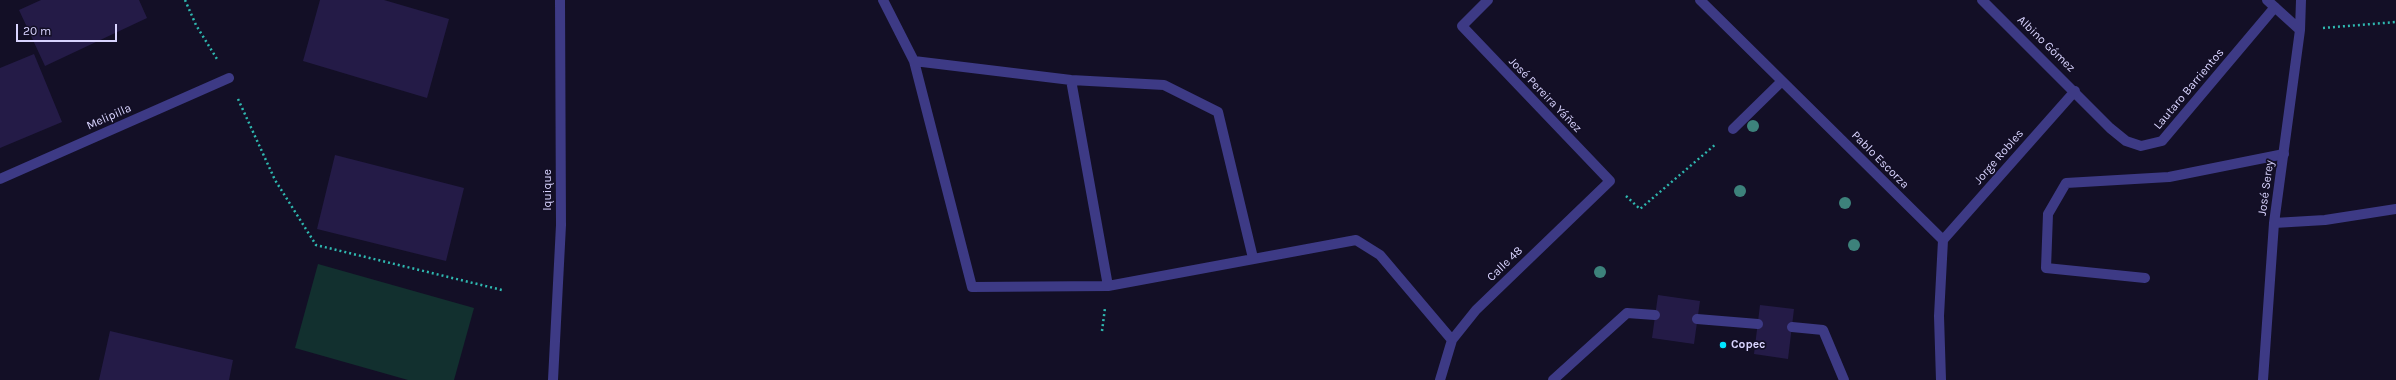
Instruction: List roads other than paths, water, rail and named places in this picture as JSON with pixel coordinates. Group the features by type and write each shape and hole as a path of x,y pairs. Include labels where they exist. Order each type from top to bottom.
{"street":[{"name":"Iquique","path":"553,380 561,225 560,0"},
{"path":"883,0 914,61 972,287 1108,286 1356,240 1380,255 1452,340"},
{"name":"José Pereira Yáñez","path":"1488,0 1462,26 1610,181"},
{"name":"Pablo Escorza","path":"1700,0 1943,240"},
{"name":"Albino Gómez","path":"1982,0 2075,91"},
{"name":"José Serey","path":"2263,380 2274,223 2300,30 2301,0"},
{"path":"2271,4 2300,30"},
{"name":"Lautaro Barrientos","path":"2075,91 2110,128 2126,141 2141,146 2162,141 2271,4"},
{"path":"914,61 1071,80 1164,85 1218,112 1254,258"},
{"name":"Melipilla","path":"0,179 229,78"},
{"path":"1071,80 1108,286"},
{"path":"1733,129 1782,81"},
{"name":"Jorge Robles","path":"1943,240 2075,91"},
{"path":"2145,278 2046,268 2048,214 2066,183 2169,177 2284,154"},
{"name":"Calle 48","path":"1440,380 1441,370 1452,340 1476,310 1610,181"},
{"path":"2274,223 2325,220 2396,208"},
{"path":"1941,380 1939,316 1943,240"},
{"path":"1553,380 1627,312 1655,315"},
{"path":"1697,319 1758,324"},
{"path":"1792,328 1823,330 1844,380"}],"place":[{"name":"Copec","path":"1723,345"}]}
